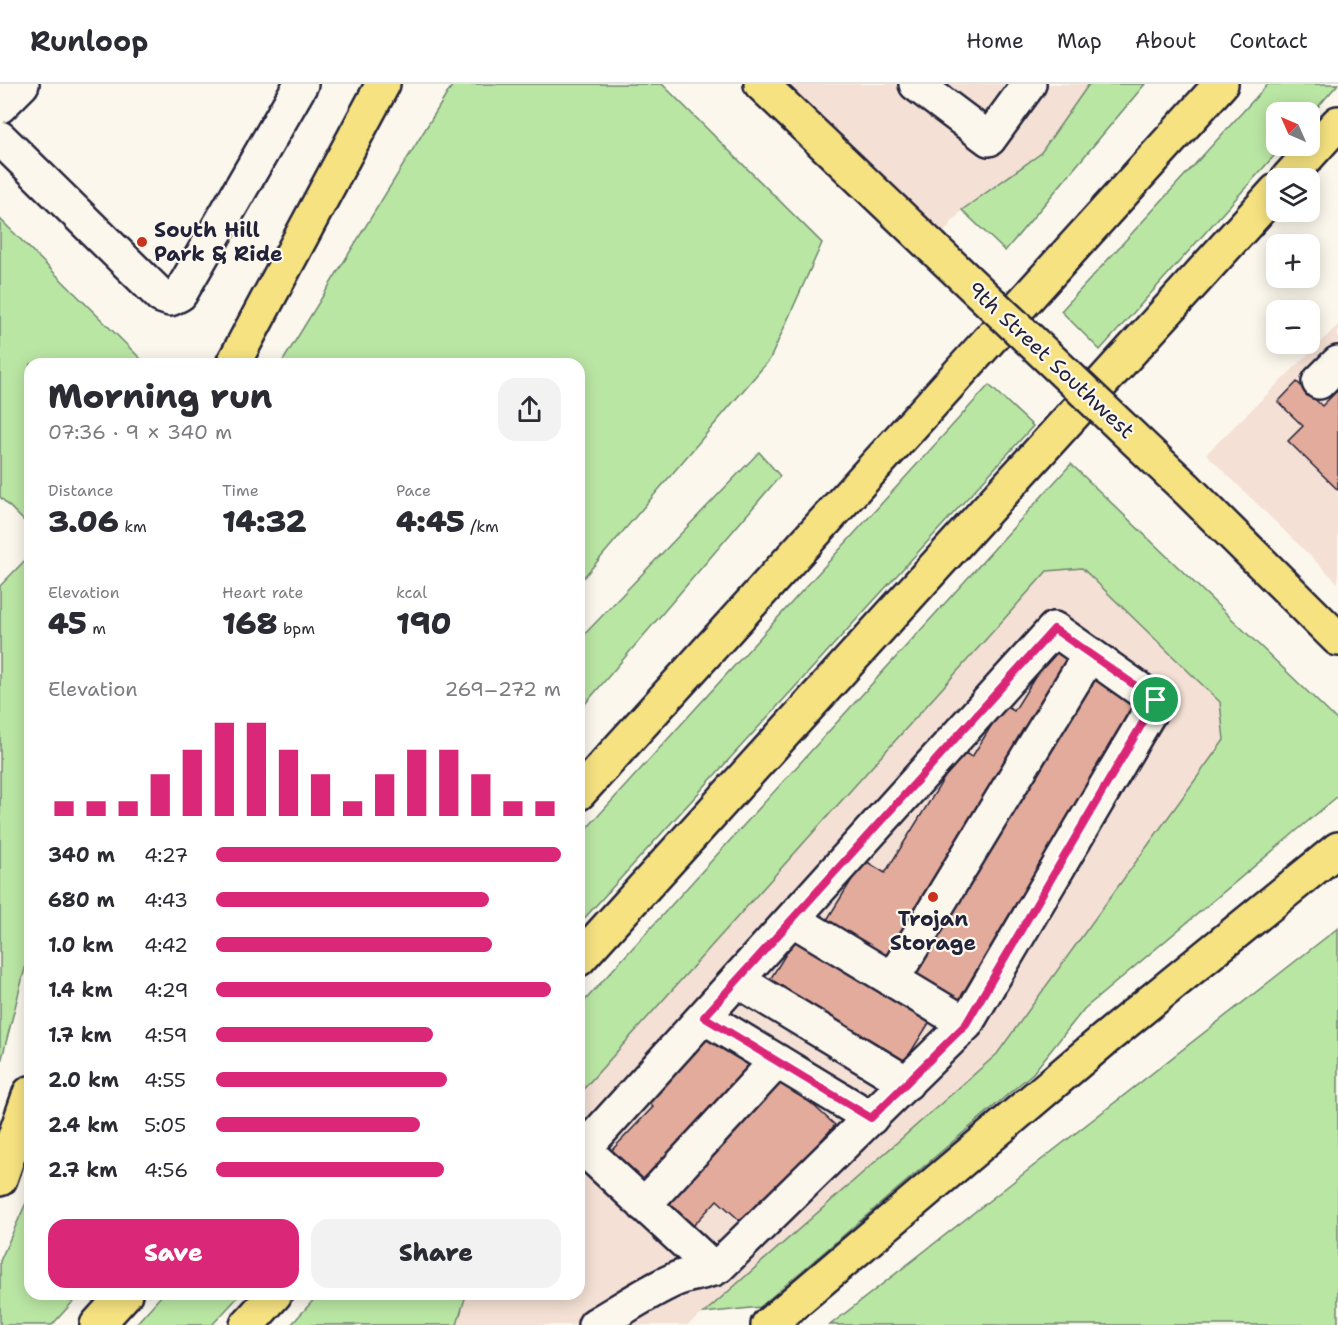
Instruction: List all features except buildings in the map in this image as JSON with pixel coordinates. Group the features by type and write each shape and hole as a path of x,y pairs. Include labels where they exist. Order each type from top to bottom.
{"main road":[{"path":"236,358 383,84"},
{"name":"9th Street Southwest","path":"761,84 1186,488 1338,639"},
{"path":"585,786 1221,84"},
{"path":"1297,168 1338,123"},
{"path":"585,952 1266,202"},
{"path":"768,1325 1106,1038 1338,849"},
{"path":"0,1179 24,1110"},
{"path":"97,1325 120,1300"},
{"path":"247,1325 270,1300"}],"lane":[{"path":"0,106 22,84"},
{"path":"0,138 161,296 170,299 180,294 301,84"},
{"path":"916,84 989,139 1029,84"},
{"path":"585,1148 1054,629 1156,700 966,1024 714,1269 670,1282 595,1325"},
{"path":"892,980 1090,654"},
{"path":"792,920 966,1024"},
{"path":"737,980 907,1083"},
{"path":"704,1017 871,1118"},
{"path":"644,1205 777,1061"},
{"path":"585,1150 714,1269"}],"shaded area":[{"path":"761,84 1089,84 1040,154 962,210 932,247"},
{"path":"1338,325 1338,583 1206,454 1308,354 1320,354 1320,343"},
{"name":"Trojan Storage","path":"1082,568 1220,702 1224,740 997,1054 704,1313 687,1325 457,1325 464,1300 585,1300 585,1087 1047,571"}],"green space":[{"path":"453,84 662,84 822,243 770,359 585,576 585,358 285,358"},
{"path":"1089,84 1145,84 1005,251 962,210 1040,154"},
{"path":"1268,84 1338,84 1320,105 1320,102 1266,102 1266,156 1274,156 1100,350 1061,311"},
{"path":"0,219 140,358 24,358 24,521 0,497"},
{"path":"989,385 1033,426 585,917 585,830"},
{"path":"759,452 780,476 585,704 585,634"},
{"path":"1071,464 1338,721 1338,796 1084,1009 1033,1073 760,1307 704,1313 997,1054 1224,740 1220,702 1082,568 1047,571 585,1087 585,1000"},
{"path":"24,561 24,972 0,1066 0,586"},
{"path":"1338,928 1338,1325 830,1325"},
{"path":"24,1207 24,1300 74,1300 52,1325 0,1325 0,1261"},
{"path":"158,1300 235,1300 212,1325 135,1325"},
{"path":"314,1300 464,1300 457,1325 291,1325"}],"place":[{"name":"South Hill Park & Ride","path":"142,242"},
{"name":"Trojan Storage","path":"933,897"}],"route":[{"path":"1054,629 1156,700 966,1024 871,1118 704,1017 1054,629"}]}
